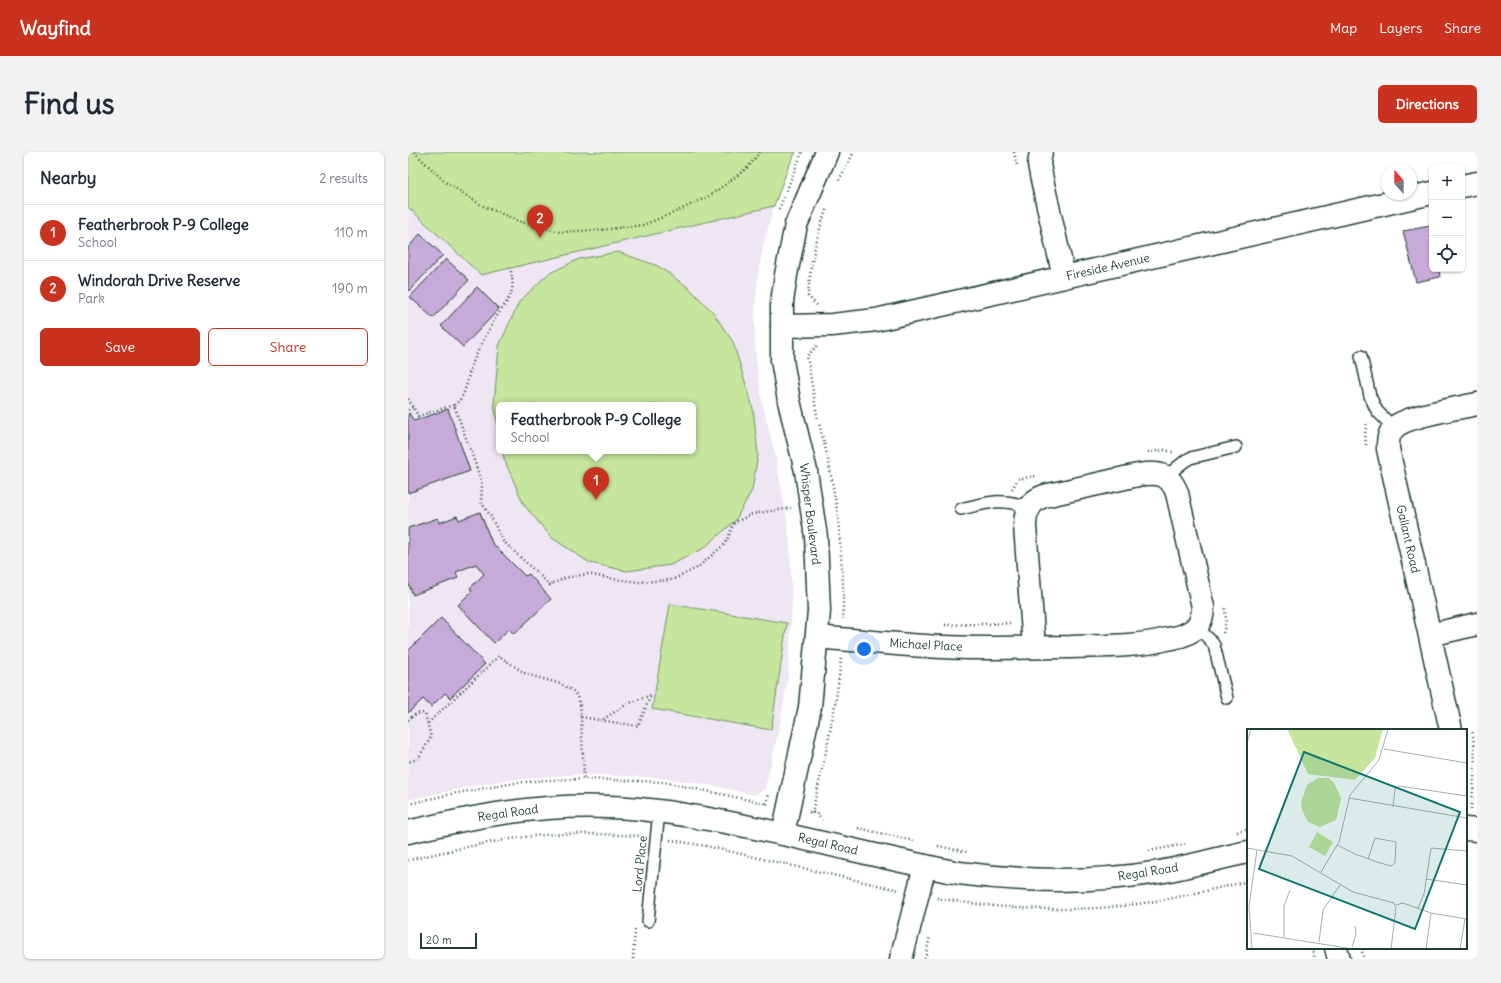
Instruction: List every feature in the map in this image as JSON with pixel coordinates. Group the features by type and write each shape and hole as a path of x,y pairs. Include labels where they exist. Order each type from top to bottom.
{"street":[{"name":"Whisper Boulevard","path":"783,834 810,707 817,637 818,590 816,537 806,470 782,360 782,302 796,224 827,152"},
{"path":"1041,152 1039,164 1041,175 1064,276"},
{"path":"1465,185 1477,183"},
{"name":"Fireside Avenue","path":"782,326 832,325 876,320 1429,194"},
{"path":"1394,428 1407,420 1477,404"},
{"name":"Gallant Road","path":"1394,428 1388,440 1388,449 1430,635 1461,727"},
{"path":"1034,647 1025,526 1025,519 1029,507 1033,502 1044,496 1150,473 1166,477 1175,486 1201,595 1203,613 1197,627"},
{"path":"1430,635 1477,624"},
{"name":"Michael Place","path":"817,637 928,646 986,648 1117,646 1142,644 1178,637 1189,633 1197,627"},
{"name":"Regal Road","path":"408,832 478,816 540,808 609,806 659,811 783,834 959,873 1011,879 1058,881 1092,880 1160,872 1247,852"},
{"path":"1469,819 1477,830"},
{"path":"901,959 925,866"},
{"path":"1336,949 1339,959"}],"lane":[{"path":"1361,356 1372,401 1377,411 1394,428"},
{"path":"1166,477 1185,460 1236,447"},
{"path":"961,509 990,502 1005,501 1029,507"},
{"path":"1197,627 1214,645 1227,698"},
{"name":"Lord Place","path":"648,921 659,811"}],"path":[{"path":"414,152 444,181 481,206 521,222 560,232 601,230 643,224 678,211 709,196 730,181 748,167 760,152"},
{"path":"778,214 802,152"},
{"path":"408,399 418,416 454,405 459,402 478,350 511,292 512,284 510,268"},
{"path":"454,405 480,477 482,486 481,502 490,515 503,541 550,585 565,578 587,574 613,580 639,582 672,580 697,568 726,543 734,522 752,514 790,508"},
{"path":"408,410 413,407"},
{"path":"1147,452 1164,450 1171,451 1185,460"},
{"path":"1005,501 1018,479 1041,475"},
{"path":"789,501 792,515"},
{"path":"1214,645 1225,629 1226,614 1223,602"},
{"path":"943,625 1012,623 1012,615"},
{"path":"843,618 849,618"},
{"path":"428,724 499,656 526,674 561,684 573,691 578,699 581,717 584,779"},
{"path":"841,660 848,660"},
{"path":"581,717 638,726 651,695 627,704 602,720"},
{"path":"408,720 421,712 425,714 431,737 430,742 418,759 408,762"},
{"path":"1467,737 1475,750 1475,769 1469,819"},
{"path":"408,804 458,792 515,783 584,779 664,782 816,814 821,820 828,822"},
{"path":"766,804 770,789"},
{"path":"850,827 918,842"},
{"path":"1234,832 1247,829"},
{"path":"408,860 468,847 540,836 588,834 656,838 706,846 938,898 1029,909 1122,906 1180,897 1247,881"},
{"path":"1148,851 1190,843"},
{"path":"933,845 974,852"},
{"path":"1312,949 1315,959"},
{"path":"1362,949 1364,959"}],"shaded area":[{"path":"774,206 763,246 758,277 755,309 755,341 756,360 762,401 776,459 786,514 790,544 792,604 788,677 780,724 765,789 755,795 709,785 661,778 568,775 487,783 408,800 408,207 481,275"}],"green space":[{"path":"408,152 796,152 788,168 774,206 481,275 408,207"},
{"path":"618,252 658,266 689,288 712,311 733,342 753,408 758,454 752,490 735,521 704,548 671,565 627,571 590,563 552,538 524,505 504,459 503,454 696,454 696,402 496,402 496,415 494,404 499,346 519,302 548,274 579,259"},
{"path":"670,604 787,623 771,730 652,709"}],"building":[{"path":"1429,226 1429,272 1439,272 1440,277 1416,282 1403,231"},
{"path":"420,234 443,255 408,292 408,248"},
{"path":"446,259 469,280 433,318 410,297"},
{"path":"477,287 499,309 463,347 441,326"},
{"path":"448,409 470,471 408,493 408,414 409,413 414,421"},
{"path":"480,512 492,543 525,576 529,574 551,599 514,634 509,629 494,643 458,605 472,591 470,588 484,574 476,564 456,572 458,578 413,595 408,582 408,528 438,518 439,523 457,516 459,520"},
{"path":"441,618 485,664 450,698 445,693 431,707 423,699 408,713 408,651"}],"place":[{"name":"Windorah Drive Reserve","path":"540,238"},
{"name":"Featherbrook P-9 College","path":"596,500"}]}
